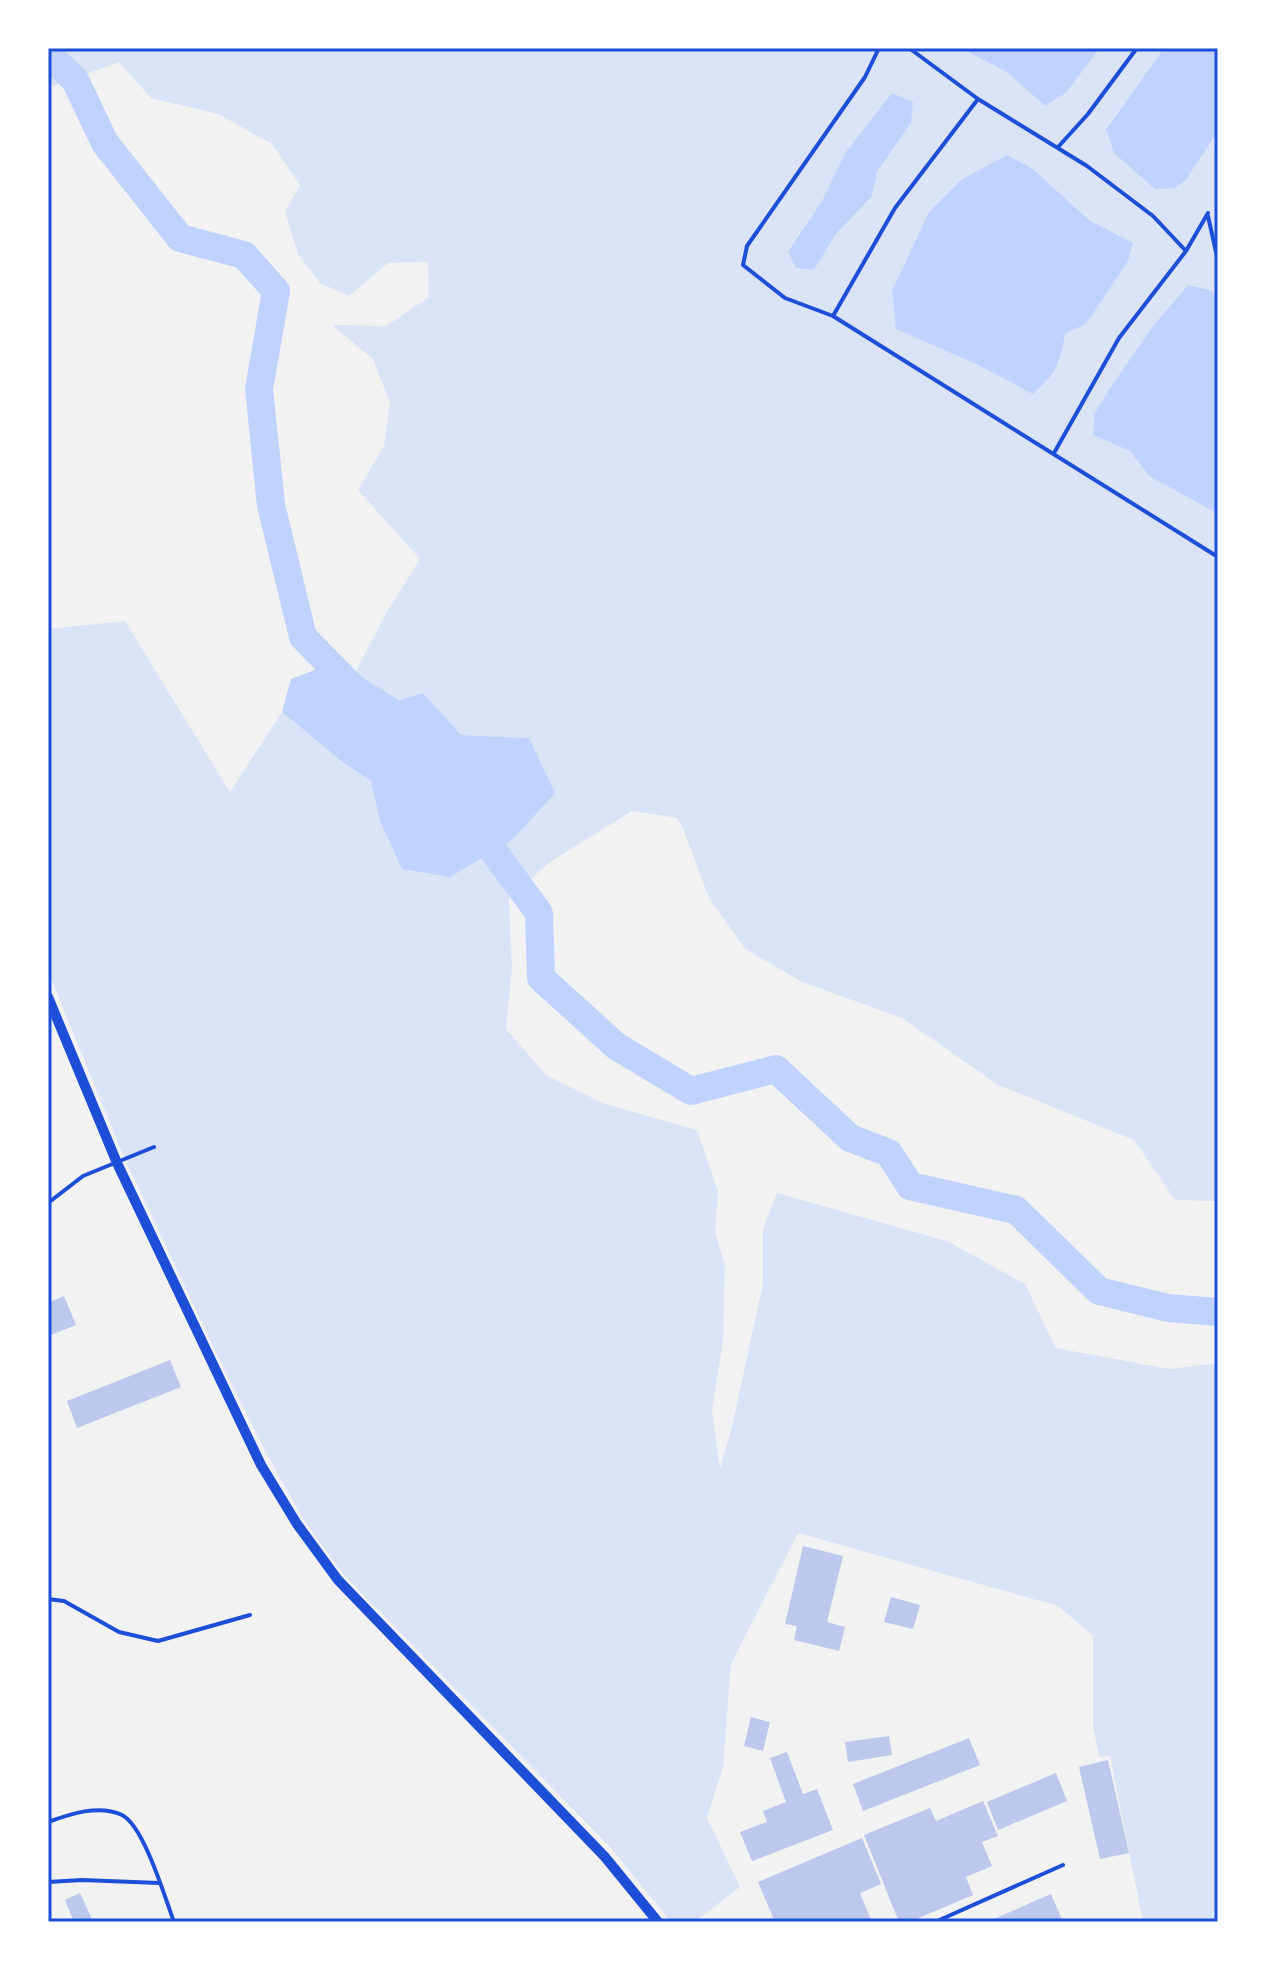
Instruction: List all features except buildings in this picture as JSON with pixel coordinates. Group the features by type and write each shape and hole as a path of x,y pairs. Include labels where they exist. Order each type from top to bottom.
{"street":[{"path":"48,997 117,1163 261,1465 297,1524 338,1580 605,1857 658,1922"}],"lane":[{"path":"879,48 865,77 747,246 743,265 785,298 833,316 1218,557"},
{"path":"909,48 978,99 1059,146 1153,216 1186,251"},
{"path":"1059,146 1088,114 1137,48"},
{"path":"833,316 895,208 978,99"},
{"path":"1054,453 1119,338 1186,251 1208,213 1218,261"},
{"path":"48,1203 83,1176 154,1147"},
{"path":"48,1599 64,1601 119,1632 158,1641 250,1615"},
{"path":"48,1822 96,1809 123,1815 137,1830 174,1922"},
{"path":"935,1922 1063,1865"},
{"path":"48,1882 159,1883"}],"shaded area":[{"path":"48,48 961,48 1008,73 1045,106 1066,93 1100,48 1164,48 1106,128 1186,180 1218,131 1218,296 1210,290 1188,285 1153,326 1112,385 1094,414 1093,434 1130,451 1149,476 1218,514 1218,1201 1175,1200 1134,1140 998,1085 902,1018 802,982 745,949 709,898 677,818 632,811 550,862 509,898 512,968 506,1029 546,1075 605,1104 697,1130 718,1191 715,1231 725,1266 723,1341 712,1410 720,1469 763,1283 763,1229 777,1193 947,1241 1025,1284 1056,1348 1169,1369 1218,1363 1218,1922 1143,1922 1110,1756 1099,1757 1093,1726 1093,1636 1058,1606 798,1533 731,1664 723,1767 707,1818 740,1887 694,1922 671,1922 611,1848 343,1574 303,1519 219,1359 123,1155 48,971 48,629 125,621 230,792 282,712 345,764 371,781 380,821 529,738 460,735 423,693 399,700 355,673 385,615 420,559 358,490 384,446 390,403 373,359 332,325 386,326 429,297 428,262 388,263 349,296 320,283 298,254 285,212 300,185 272,144 218,114 151,98 119,62 48,88","holes":["892,94 912,102 911,123 877,172 872,196 836,234 814,270 788,250 822,201 845,153","1033,169 1089,220 1132,243 1086,324 1065,334 1033,393 976,364"]}],"water":[{"path":"961,48 1100,48 1066,93 1045,106 1008,73"},
{"path":"1164,48 1218,48 1218,131 1186,180 1175,188 1155,189 1114,153 1106,129"},
{"path":"892,93 913,102 911,123 877,172 872,196 836,234 814,270 796,268 788,251 822,201 845,153"},
{"path":"1007,155 1033,169 1089,220 1133,243 1128,261 1086,324 1065,334 1056,367 1033,394 976,364 896,329 892,291 929,212 961,180"},
{"path":"1188,285 1210,290 1218,296 1218,514 1149,476 1130,451 1093,435 1094,414 1112,385 1153,326"},
{"path":"328,665 355,673 399,700 423,693 461,735 529,738 555,793 511,841 450,877 402,869 380,821 371,781 345,764 282,712 291,679"}],"waterway":[{"path":"48,54 75,80 105,143 180,238 244,255 276,291 259,389 271,505 303,637 360,695"},
{"path":"472,822 539,913 541,978 616,1046 691,1091 776,1069 850,1138 889,1153 910,1186 1016,1210 1099,1291 1168,1308 1218,1312"}]}
